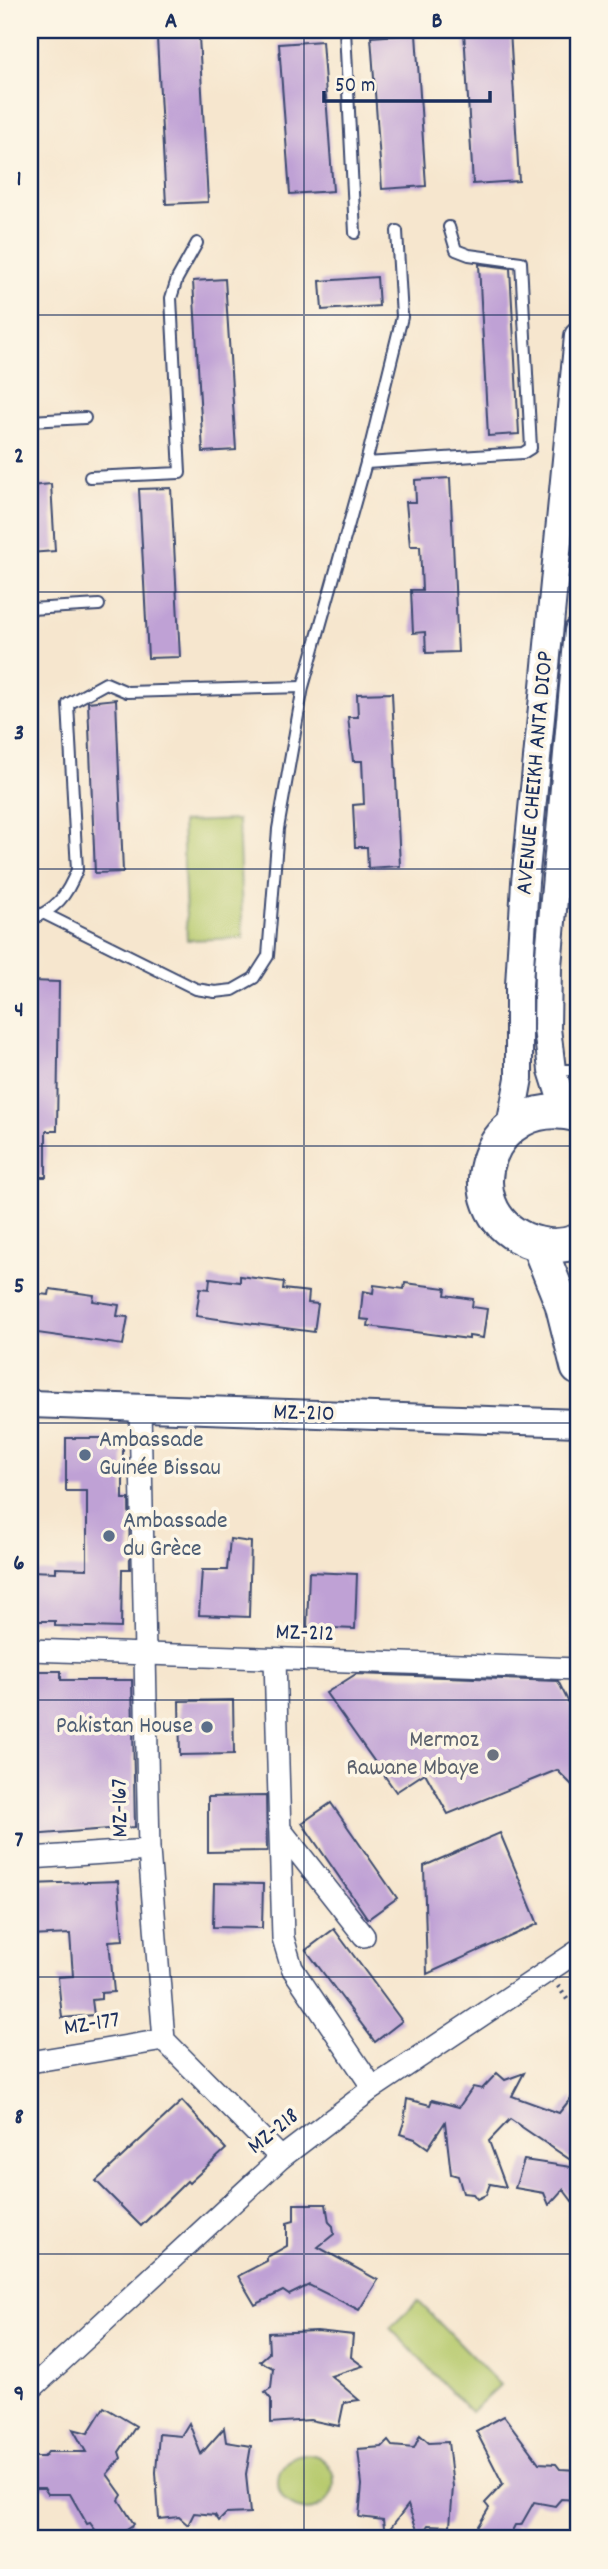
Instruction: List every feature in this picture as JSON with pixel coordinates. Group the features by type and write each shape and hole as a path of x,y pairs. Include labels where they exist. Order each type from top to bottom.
{"main road":[{"path":"572,1113 545,1111 526,1116 510,1127 496,1142 488,1162 486,1183 491,1204 502,1222 518,1236 538,1244 554,1246 578,1241"},
{"path":"538,1244 562,1304 578,1368"}],"street":[{"name":"AVENUE CHEIKH ANTA DIOP","path":"510,1127 519,1078 519,985 525,882 578,336"},
{"name":"AVENUE CHEIKH ANTA DIOP","path":"572,1113 565,1070 547,1028 548,966 578,635"},
{"name":"MZ-210","path":"30,1404 578,1423"},
{"name":"MZ-167","path":"140,1408 149,1850 164,2040"},
{"name":"MZ-212","path":"30,1650 578,1669"},
{"path":"275,1659 283,1938 286,1952 292,1968 373,2088"},
{"path":"280,1829 364,1936"},
{"path":"30,1858 149,1850"},
{"name":"MZ-218","path":"30,2390 281,2158 373,2088 578,1951"},
{"path":"164,2040 281,2158"},
{"name":"MZ-177","path":"30,2062 164,2040"}],"lane":[{"path":"345,30 355,233"},
{"path":"366,463 523,453 531,448 522,262 469,255 456,250 449,227"},
{"path":"45,914 196,989 215,992 233,990 254,978 268,956 278,829 303,687 366,463 402,317 397,231"},
{"path":"89,477 180,473 171,298 177,279 198,243"},
{"path":"30,421 85,418"},
{"path":"30,608 99,604"},
{"path":"30,920 45,914 67,895 77,870 68,704 106,683 127,692 303,687"}],"green space":[{"path":"238,820 243,938 187,940 182,822"},
{"path":"418,2301 500,2385 471,2412 390,2328"},
{"path":"300,2454 312,2454 322,2458 330,2466 334,2482 330,2498 322,2506 312,2510 300,2510 290,2506 282,2498 278,2488 278,2476 282,2466 290,2458"}],"building":[{"path":"510,30 519,181 473,184 464,31"},
{"path":"416,34 426,186 382,189 371,37"},
{"path":"199,36 208,202 166,204 157,38"},
{"path":"322,41 333,191 290,194 279,44"},
{"path":"479,264 510,268 519,434 488,436"},
{"path":"377,277 379,306 322,310 320,281"},
{"path":"225,279 236,450 203,452 193,281"},
{"path":"450,478 458,652 426,653 425,632 413,633 411,590 422,590 420,546 410,546 406,502 416,502 415,480"},
{"path":"51,484 55,551 30,553 30,486"},
{"path":"171,488 180,657 148,658 139,489"},
{"path":"392,693 400,866 368,868 367,847 355,847 353,805 364,804 362,761 353,761 348,717 358,717 357,694"},
{"path":"116,699 123,872 95,873 88,702"},
{"path":"30,981 59,982 57,1131 46,1131 46,1177 30,1177"},
{"path":"240,1276 284,1282 283,1289 309,1292 308,1303 318,1304 314,1332 196,1316 200,1288 209,1289 210,1278 240,1282"},
{"path":"405,1283 446,1288 445,1295 473,1299 472,1307 487,1309 483,1338 469,1336 469,1339 368,1326 369,1320 360,1319 363,1291 373,1293 374,1285 404,1289"},
{"path":"50,1289 94,1295 93,1301 119,1305 117,1316 128,1317 123,1345 30,1332 30,1293 49,1295"},
{"path":"66,1438 123,1438 123,1499 129,1499 130,1569 122,1569 121,1628 55,1626 55,1621 30,1621 30,1571 87,1569 87,1491 66,1491"},
{"path":"230,1539 251,1542 249,1617 199,1615 202,1570 227,1570"},
{"path":"309,1572 357,1574 355,1629 307,1627"},
{"path":"30,1671 61,1671 61,1680 132,1680 135,1827 30,1835"},
{"name":"Mermoz Rawane Mbaye","path":"356,1674 558,1681 578,1721 578,1791 557,1770 448,1814 425,1773 396,1792 326,1693"},
{"name":"Pakistan House","path":"233,1700 234,1754 180,1755 179,1701"},
{"path":"266,1796 267,1851 208,1852 208,1797"},
{"path":"331,1803 397,1898 368,1919 302,1823"},
{"path":"500,1833 538,1924 427,1974 424,1866"},
{"path":"118,1881 123,1940 109,1941 114,1992 101,1993 101,1999 92,2000 94,2015 62,2018 58,1977 73,1976 70,1934 30,1936 30,1884"},
{"path":"214,1883 263,1884 262,1928 213,1927"},
{"path":"334,1929 402,2021 375,2042 306,1950"},
{"path":"497,2073 505,2080 524,2073 512,2096 559,2113 572,2097 573,2117 578,2119 578,2165 510,2119 489,2141 506,2187 490,2184 486,2195 477,2199 473,2194 463,2193 458,2176 451,2174 445,2122 428,2148 415,2139 400,2134 407,2099 430,2105 432,2100 459,2107 473,2087 482,2089"},
{"path":"182,2101 226,2149 189,2183 187,2181 141,2226 96,2181"},
{"path":"524,2160 578,2168 578,2209 563,2189 549,2205 544,2193 515,2188"},
{"path":"294,2204 326,2204 334,2234 318,2247 378,2280 359,2310 309,2285 289,2295 283,2291 255,2305 238,2276 267,2261 267,2257 287,2246 287,2223 294,2221"},
{"path":"317,2331 353,2335 351,2357 363,2366 331,2376 359,2400 344,2402 339,2426 310,2420 271,2423 271,2399 265,2392 271,2388 273,2368 260,2361 269,2353 268,2333"},
{"path":"104,2407 136,2426 119,2452 121,2458 107,2474 122,2495 119,2500 134,2524 112,2539 102,2539 90,2523 87,2524 70,2494 48,2494 44,2488 30,2488 30,2457 44,2457 48,2452 86,2452 73,2429 88,2433"},
{"path":"504,2416 539,2463 556,2464 560,2469 578,2470 577,2500 561,2499 555,2506 534,2502 521,2525 515,2525 508,2539 470,2539 489,2508 485,2503 503,2484 476,2431"},
{"path":"189,2423 201,2454 224,2428 226,2442 251,2446 246,2475 250,2513 226,2514 219,2521 215,2515 194,2513 188,2525 179,2517 159,2519 156,2472 159,2434 181,2436"},
{"path":"420,2435 429,2443 448,2442 453,2487 450,2526 428,2525 420,2538 408,2505 385,2535 383,2520 359,2517 362,2485 358,2449 382,2447 388,2441 392,2446 414,2448"}],"place":[{"name":"Ambassade Guinée Bissau","path":"85,1455"},
{"name":"Ambassade du Grèce","path":"109,1536"},
{"name":"Pakistan House","path":"207,1727"},
{"name":"Mermoz Rawane Mbaye","path":"493,1755"}]}
